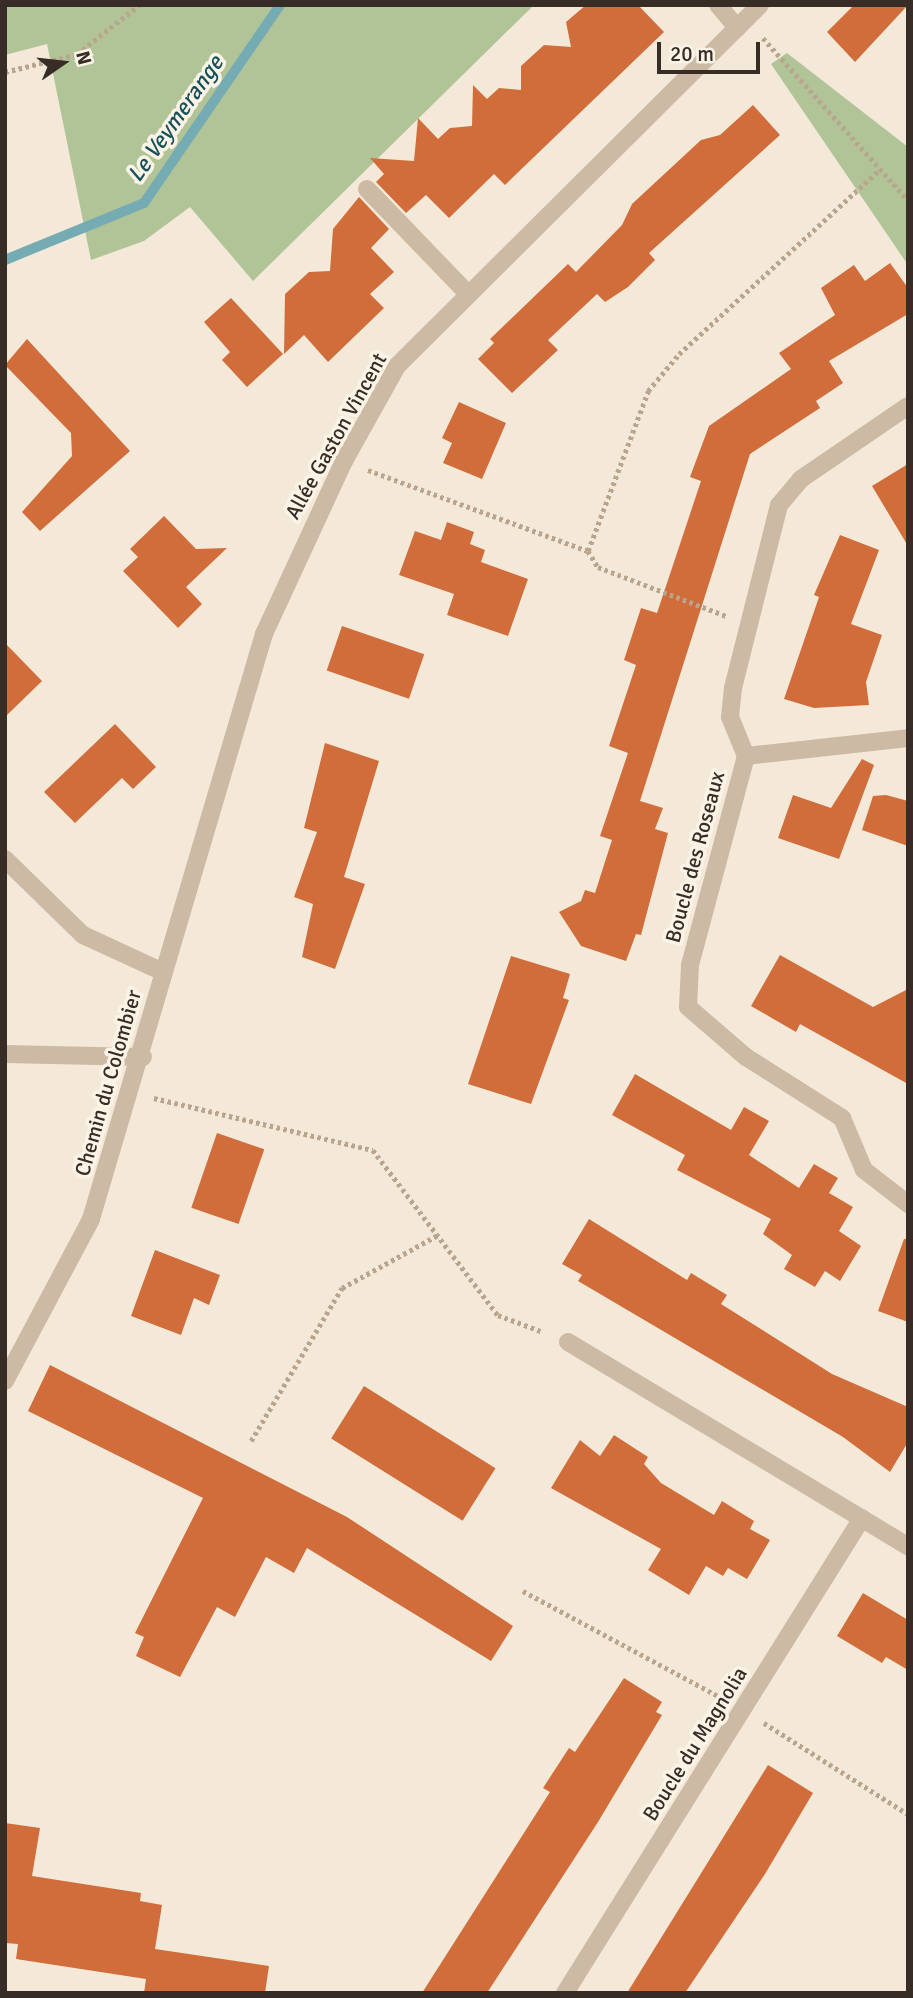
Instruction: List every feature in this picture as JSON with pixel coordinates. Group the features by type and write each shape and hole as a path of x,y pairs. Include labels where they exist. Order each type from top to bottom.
{"street":[{"path":"718,5 741,24"},
{"name":"Allée Gaston Vincent","path":"163,972 264,634 344,461 397,366 466,292 760,5"},
{"path":"367,189 466,292"},
{"name":"Boucle des Roseaux","path":"908,406 801,478 779,505 730,717 746,756 690,965 688,1007 746,1057 842,1118 864,1170 908,1204"},
{"path":"746,756 908,738"},
{"name":"Chemin du Colombier","path":"5,859 83,935 163,972 143,1057 91,1219 5,1381"},
{"path":"5,1054 143,1057"},
{"path":"568,1342 908,1546"},
{"name":"Boucle du Magnolia","path":"565,1993 862,1518"}],"path":[{"path":"5,72 77,54 139,5"},
{"path":"741,24 908,200"},
{"path":"588,551 648,391 679,354 879,170"},
{"path":"344,461 588,551 598,567 750,625"},
{"path":"132,1093 373,1150 498,1315 568,1342"},
{"path":"251,1441 342,1289 438,1235"}],"green space":[{"path":"5,5 534,5 253,281 190,207 144,241 91,260 47,44 5,55"},
{"path":"787,53 908,147 908,265 771,64"}],"building":[{"path":"586,5 638,5 664,32 505,185 494,174 449,218 426,195 406,213 376,182 384,174 370,158 414,161 418,118 438,139 450,128 472,126 473,85 487,99 499,88 521,90 521,66 544,45 571,47 566,22"},
{"path":"854,5 908,5 855,62 827,32"},
{"path":"753,105 780,135 649,253 655,260 628,287 605,302 597,294 548,340 558,350 512,393 478,359 494,343 490,339 568,264 576,272 622,225 632,204 701,140 720,135"},
{"path":"359,197 389,229 371,248 394,272 370,294 384,308 328,362 304,335 284,354 285,294 309,272 330,271 333,229"},
{"path":"890,263 908,288 908,314 829,361 843,383 816,401 820,408 750,454 640,801 663,808 655,829 668,833 641,935 636,934 626,961 581,946 559,912 581,901 585,890 595,893 612,840 600,836 628,753 609,746 636,665 624,660 641,608 657,613 701,481 690,477 709,426 791,369 779,353 835,315 821,288 854,265 865,281"},
{"path":"231,298 283,354 247,387 222,360 230,352 204,322"},
{"path":"27,339 130,451 40,531 22,512 72,456 71,433 5,365"},
{"path":"459,402 506,423 482,479 443,463 452,443 442,438"},
{"path":"908,464 908,546 872,486"},
{"path":"164,516 196,549 227,548 186,587 202,604 178,628 123,571 138,557 130,549"},
{"path":"447,522 474,532 470,544 485,550 481,562 528,579 508,636 447,615 454,594 399,575 415,531 441,540"},
{"path":"840,535 879,550 851,624 882,635 866,682 869,705 814,708 784,699 819,597 814,595"},
{"path":"342,626 424,654 409,699 327,670"},
{"path":"5,643 42,681 5,717"},
{"path":"115,724 156,767 133,789 122,778 75,823 44,792"},
{"path":"325,743 379,761 344,877 365,884 335,969 302,957 313,904 294,897 317,832 304,828"},
{"path":"862,759 874,765 839,859 778,838 793,795 831,808"},
{"path":"886,795 908,801 908,846 862,830 873,796"},
{"path":"780,955 873,1007 908,989 908,1084 800,1024 796,1032 751,1006"},
{"path":"511,956 570,974 563,998 569,1000 531,1104 468,1084"},
{"path":"635,1074 731,1130 744,1107 769,1121 749,1155 799,1188 814,1164 838,1178 829,1193 853,1207 839,1231 861,1246 840,1281 825,1271 815,1287 784,1269 792,1255 763,1234 771,1219 677,1170 685,1155 612,1115"},
{"path":"217,1133 264,1149 239,1224 191,1208"},
{"path":"589,1219 687,1280 691,1273 727,1295 721,1304 832,1374 908,1407 908,1442 890,1472 843,1437 578,1281 582,1275 562,1264"},
{"path":"904,1239 908,1239 908,1322 878,1311"},
{"path":"155,1250 220,1275 209,1305 194,1298 181,1335 131,1316"},
{"path":"50,1365 347,1517 513,1626 491,1661 307,1548 294,1573 266,1557 235,1617 217,1607 180,1677 136,1656 144,1637 135,1633 203,1498 28,1411"},
{"path":"364,1386 495,1468 463,1521 331,1439"},
{"path":"614,1435 648,1457 644,1464 661,1483 714,1515 722,1501 754,1521 750,1529 770,1540 747,1579 728,1568 723,1576 706,1566 689,1595 648,1570 661,1549 551,1488 580,1440 600,1456"},
{"path":"863,1593 908,1620 908,1670 886,1657 882,1663 837,1636"},
{"path":"624,1678 662,1702 656,1712 662,1715 598,1822 487,1993 422,1993 550,1792 543,1788 569,1748 575,1752"},
{"path":"768,1765 813,1793 765,1874 685,1993 627,1993"},
{"path":"5,1823 40,1828 32,1876 141,1893 140,1901 162,1905 155,1949 269,1966 265,1993 144,1993 146,1979 16,1959 18,1944 5,1943"}],"waterway":[{"name":"Le Veymerange","path":"5,260 144,203 280,5"}]}
